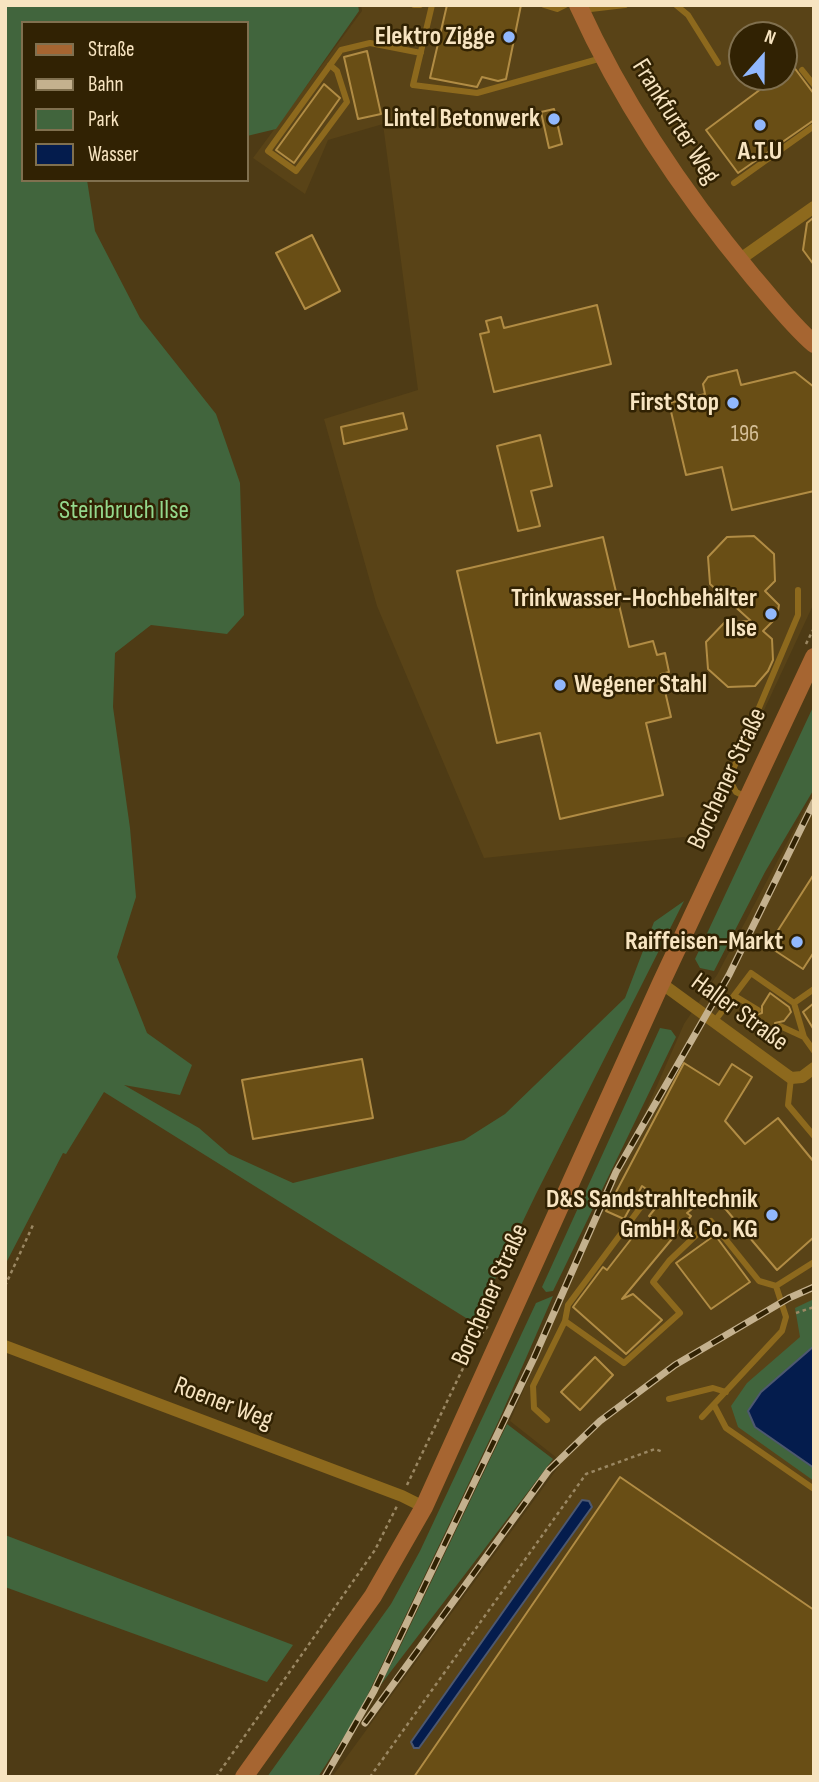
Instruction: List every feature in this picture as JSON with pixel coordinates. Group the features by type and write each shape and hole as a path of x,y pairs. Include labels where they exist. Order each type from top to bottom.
{"main road":[{"name":"Frankfurter Weg","path":"574,7 646,132 739,260 814,344"},
{"name":"Borchener Straße","path":"244,1777 373,1596 424,1507 661,983 814,657"}],"street":[{"path":"739,260 814,206"},
{"name":"Haller Straße","path":"661,983 791,1079 802,1077 814,1068"},
{"name":"Roener Weg","path":"5,1346 402,1496 424,1507"}],"lane":[{"path":"414,5 420,5"},
{"path":"432,5 413,85 477,93 604,58"},
{"path":"544,5 557,9 625,5"},
{"path":"676,5 688,15 718,63"},
{"path":"330,65 337,71 347,102 296,171 268,151 330,65 341,50 370,43 421,53"},
{"path":"803,70 814,85"},
{"path":"734,183 814,126"},
{"path":"748,798 736,792 729,779 798,615 798,590"},
{"path":"715,1021 751,973 794,1003 804,1037 814,1051"},
{"path":"794,1003 814,989"},
{"path":"735,996 758,1010"},
{"path":"780,1027 804,1037"},
{"name":"Haller Straße","path":"791,1079 788,1105 814,1136"},
{"path":"547,1420 534,1408 533,1386 565,1321 568,1306 646,1200"},
{"path":"565,1321 624,1363 680,1313 653,1282 669,1261 711,1221 759,1281 776,1286 814,1262"},
{"path":"702,1417 782,1331 786,1317 776,1286"},
{"path":"669,1399 713,1388 726,1392"},
{"path":"714,1405 726,1428 814,1489"}],"path":[{"path":"5,1286 33,1225"},
{"path":"786,1317 814,1307"},
{"path":"370,1777 586,1474 655,1449 663,1452"},
{"path":"216,1777 375,1550 402,1496"}],"shaded area":[{"path":"361,5 814,5 814,603 702,843 684,837 484,858 377,606 324,419 418,390 383,124 328,140 305,194 253,158 362,11"},
{"path":"814,792 814,1346 761,1392 755,1427 814,1468 814,1777 332,1777 562,1462 510,1421 684,1024 717,975"}],"green space":[{"name":"Steinbruch Ilse","path":"5,5 358,5 359,11 276,129 248,136 248,21 21,21 21,182 87,182 95,231 140,318 216,414 240,483 244,615 227,634 151,625 115,653 113,707 130,828 136,897 117,957 147,1033 192,1065 180,1095 124,1085 199,1128 229,1154 293,1183 464,1140 505,1114 625,998 654,922 684,901 474,1323 104,1092 66,1154 63,1153 5,1265"},
{"path":"814,705 814,789 765,872 714,971 700,968 695,959"},
{"path":"660,1028 671,1030 676,1037 553,1291 546,1292 542,1287"},
{"path":"553,1296 499,1420 358,1715 318,1777 267,1777 391,1604 420,1551 536,1303"},
{"path":"814,1299 814,1346 761,1392 755,1427 814,1468 814,1481 738,1427 731,1406 747,1383 800,1337 795,1308"},
{"path":"507,1424 553,1459 379,1687 397,1653"},
{"path":"5,1535 293,1645 267,1682 5,1587"}],"water":[{"path":"814,1346 814,1468 755,1427 748,1411 761,1392"},
{"path":"582,1500 589,1501 592,1507 419,1748 414,1748 411,1742"}],"building":[{"path":"447,5 521,5 506,79 498,81 482,77 477,87 430,78"},
{"path":"367,51 381,114 358,119 344,57"},
{"name":"A.T.U","path":"798,73 814,94 814,120 738,173 706,130 758,91 798,91"},
{"path":"324,84 340,98 294,163 276,150"},
{"path":"554,109 562,144 549,148 541,112"},
{"path":"813,218 814,265 803,250 807,223"},
{"path":"312,235 340,291 305,309 276,253"},
{"path":"597,305 611,364 494,392 480,334 489,332 486,321 501,317 504,328"},
{"path":"737,370 741,385 795,372 814,387 814,491 732,510 722,467 686,475 669,403 705,394 703,384 708,377"},
{"path":"403,413 407,429 344,444 341,427"},
{"path":"540,435 552,486 531,491 540,526 518,531 497,446"},
{"name":"Trinkwasser-Hochbehälter Ilse","path":"754,536 774,554 775,581 765,591 779,605 777,617 763,631 772,639 773,660 768,671 755,686 728,687 708,669 706,642 725,622 751,621 710,584 708,557 727,537"},
{"name":"Wegener Stahl","path":"603,537 629,647 653,641 657,655 665,653 669,672 661,674 671,717 646,723 663,795 560,819 540,733 497,743 457,571"},
{"path":"814,874 814,952 803,969 768,946"},
{"path":"770,993 789,1007 791,1012 784,1021 775,1023 777,1031 770,1041 747,1025 755,1015 762,1013 762,1006"},
{"path":"814,1003 814,1030 803,1012"},
{"path":"362,1059 373,1118 253,1139 242,1080"},
{"path":"684,1063 719,1085 732,1064 752,1077 725,1121 745,1144 778,1118 814,1162 814,1237 777,1270 712,1193 687,1213 691,1216 622,1299 633,1294 662,1320 626,1354 573,1307 603,1267 607,1270 635,1234 640,1238 655,1220 649,1216 662,1200 642,1186 624,1219 606,1211"},
{"path":"715,1235 750,1282 711,1309 676,1263"},
{"path":"595,1357 613,1375 580,1410 561,1392"},
{"path":"620,1477 814,1610 814,1777 414,1777"}],"railway":[{"path":"325,1777 374,1691 534,1358 616,1172 729,975 814,802"},
{"path":"365,1723 549,1470 600,1421 675,1365 789,1298 814,1287"}],"place":[{"name":"Elektro Zigge","path":"509,37"},
{"name":"Lintel Betonwerk","path":"554,119"},
{"name":"A.T.U","path":"760,125"},
{"name":"First Stop","path":"733,403"},
{"name":"Trinkwasser-Hochbehälter Ilse","path":"771,614"},
{"name":"Wegener Stahl","path":"560,685"},
{"name":"Raiffeisen-Markt","path":"797,942"},
{"name":"D&S Sandstrahltechnik GmbH & Co. KG","path":"772,1215"}]}
